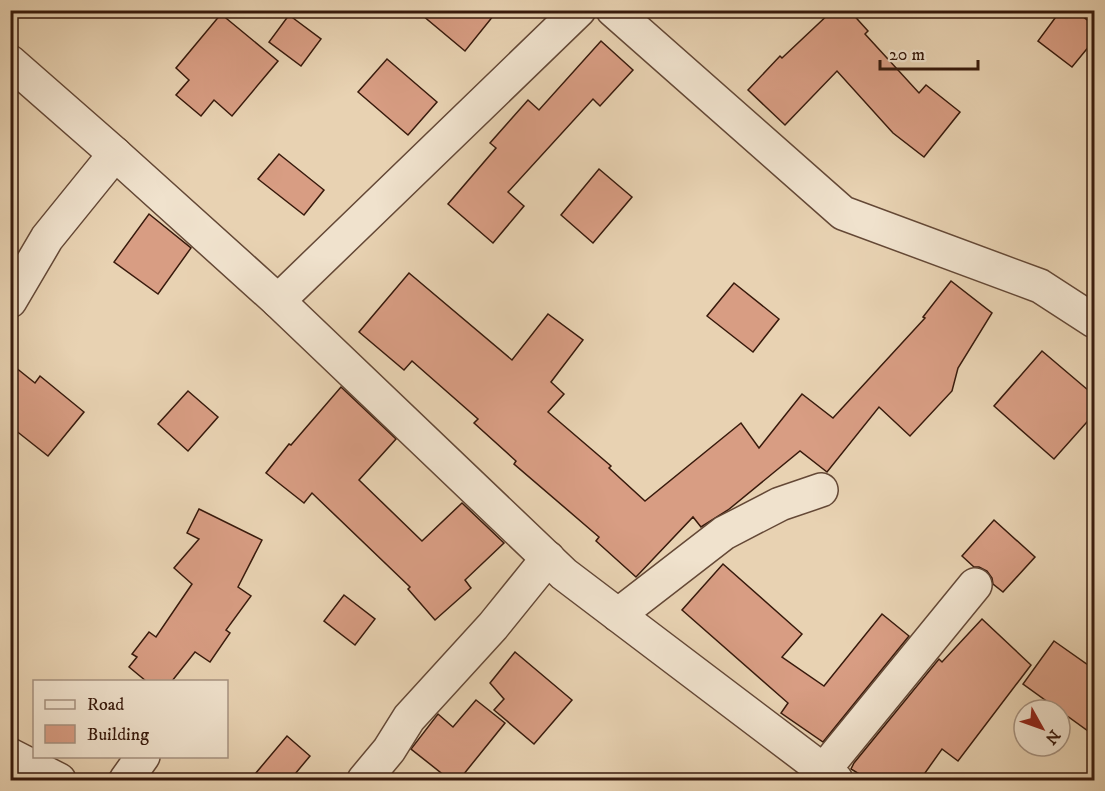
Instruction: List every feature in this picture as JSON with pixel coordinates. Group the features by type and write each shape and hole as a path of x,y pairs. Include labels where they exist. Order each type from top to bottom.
{"street":[{"path":"278,301 579,10"},
{"path":"614,10 843,213 1040,286 1095,321"},
{"path":"10,62 278,301 564,574 829,776 975,585"},
{"path":"10,302 47,238 115,154"},
{"path":"618,615 724,533 780,504 821,490"},
{"path":"364,780 389,750 409,718 493,626 548,558"},
{"path":"10,755 59,780"},
{"path":"126,780 142,758"}],"building":[{"path":"416,10 498,10 465,51"},
{"path":"833,10 849,10 868,31 865,34 919,93 926,85 960,112 924,157 893,133 837,71 785,125 748,90 780,56 782,58"},
{"path":"1061,10 1074,10 1095,26 1095,39 1072,67 1038,41"},
{"path":"221,14 278,61 232,116 214,100 201,116 176,95 189,80 176,68"},
{"path":"289,15 321,39 301,66 269,42"},
{"path":"601,41 633,70 600,106 593,99 508,192 524,206 493,243 448,204 496,148 490,143 528,100 539,110"},
{"path":"387,59 437,102 408,135 358,92"},
{"path":"279,154 324,190 304,215 258,179"},
{"path":"599,169 632,197 593,243 561,215"},
{"path":"149,214 191,248 158,294 114,262"},
{"path":"409,273 512,360 548,314 583,340 551,382 564,394 548,412 611,466 609,468 645,501 741,423 759,448 802,394 833,418 925,318 923,317 951,281 992,313 958,368 952,391 910,436 879,407 827,472 800,451 728,510 701,527 693,517 636,577 596,541 599,537 514,464 516,461 474,423 478,419 412,361 404,370 359,332"},
{"path":"734,283 779,319 753,352 707,316"},
{"path":"1042,351 1095,396 1095,413 1054,459 994,406"},
{"path":"10,363 35,383 40,376 84,412 48,456 10,426"},
{"path":"341,387 396,439 359,480 422,541 462,503 504,543 465,580 471,588 435,620 408,589 410,587 312,493 304,503 266,473"},
{"path":"188,391 218,417 188,451 158,424"},
{"path":"199,509 262,540 238,587 251,596 226,630 230,633 210,662 195,652 173,680 145,680 129,667 137,657 132,654 149,632 156,637 192,584 174,568 199,539 187,533"},
{"path":"994,520 1035,557 1003,592 993,584 987,571 974,567 962,556"},
{"path":"723,564 802,634 782,657 824,686 882,614 909,636 823,742 781,713 788,703 682,610"},
{"path":"344,595 375,619 355,645 324,621"},
{"path":"982,619 1031,665 958,761 942,749 920,780 869,780 851,769 939,659 942,662"},
{"path":"1054,641 1095,670 1095,736 1072,719 1072,698 1042,698 1023,684"},
{"path":"515,652 572,700 534,744 494,710 504,699 490,683"},
{"path":"476,700 505,723 459,780 450,780 411,749 438,714 453,727"},
{"path":"287,736 310,756 290,780 250,780"}]}
